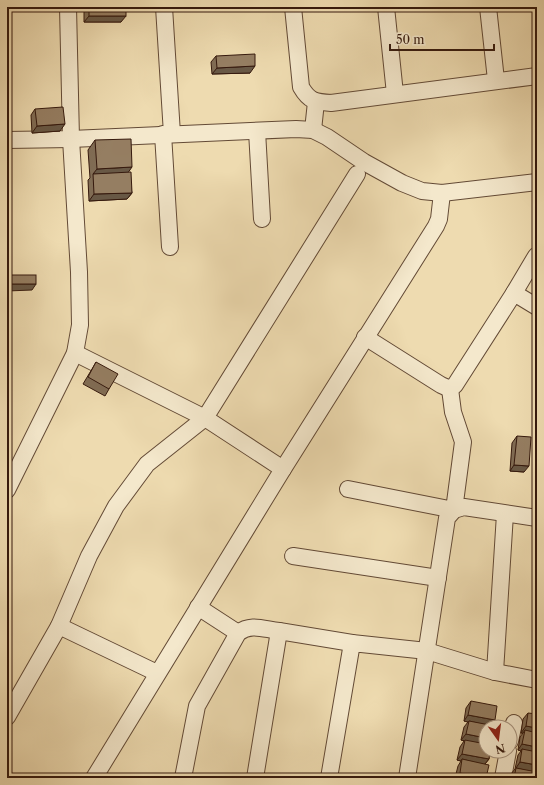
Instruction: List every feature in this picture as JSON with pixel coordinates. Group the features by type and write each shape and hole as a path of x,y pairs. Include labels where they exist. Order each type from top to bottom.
{"street":[{"path":"9,482 75,353 80,325 68,7"},
{"path":"164,7 170,247"},
{"path":"293,7 301,87 306,95 316,102 331,103 496,80 537,76"},
{"path":"386,7 395,94"},
{"path":"488,7 496,80"},
{"path":"313,130 316,102"},
{"path":"7,140 72,139 296,129 313,130 327,137 364,162 402,183 422,191 442,193 537,182"},
{"path":"257,131 262,219"},
{"path":"7,717 59,626 89,556 116,506 147,464 205,418 357,174"},
{"path":"94,778 283,469 436,226 439,219 442,193"},
{"path":"450,389 455,385 536,256"},
{"path":"514,293 537,307"},
{"path":"365,337 440,385 450,389"},
{"path":"75,353 205,418 283,469"},
{"path":"407,778 447,518 454,510 463,442 453,412 450,389"},
{"path":"348,489 454,510 464,507 537,518"},
{"path":"495,672 505,514"},
{"path":"293,556 438,578"},
{"path":"198,607 238,633"},
{"path":"59,626 157,673"},
{"path":"183,778 197,706 238,633 245,628 252,626 278,632 352,643 427,651 495,672 537,680"},
{"path":"255,778 278,632"},
{"path":"329,778 352,643"},
{"path":"503,778 507,759"}],"building":[{"path":"89,7 126,7 126,16 89,16"},
{"path":"255,54 255,66 217,68 216,56"},
{"path":"63,107 65,124 37,126 35,109"},
{"path":"131,139 132,167 97,169 95,140"},
{"path":"131,172 132,193 94,194 93,174"},
{"path":"7,275 36,275 36,284 7,284"},
{"path":"96,362 118,374 109,389 88,377"},
{"path":"517,436 531,437 529,466 514,465"},
{"path":"471,701 497,706 495,719 468,715"},
{"path":"528,713 537,714 537,728 526,726"},
{"path":"469,721 478,723 478,736 466,734"},
{"path":"525,730 537,733 537,747 522,744"},
{"path":"465,740 478,742 478,757 462,754"},
{"path":"522,749 537,752 537,765 520,762"},
{"path":"462,759 489,765 486,778 460,773"},
{"path":"516,768 537,772 537,778 514,778"}]}
